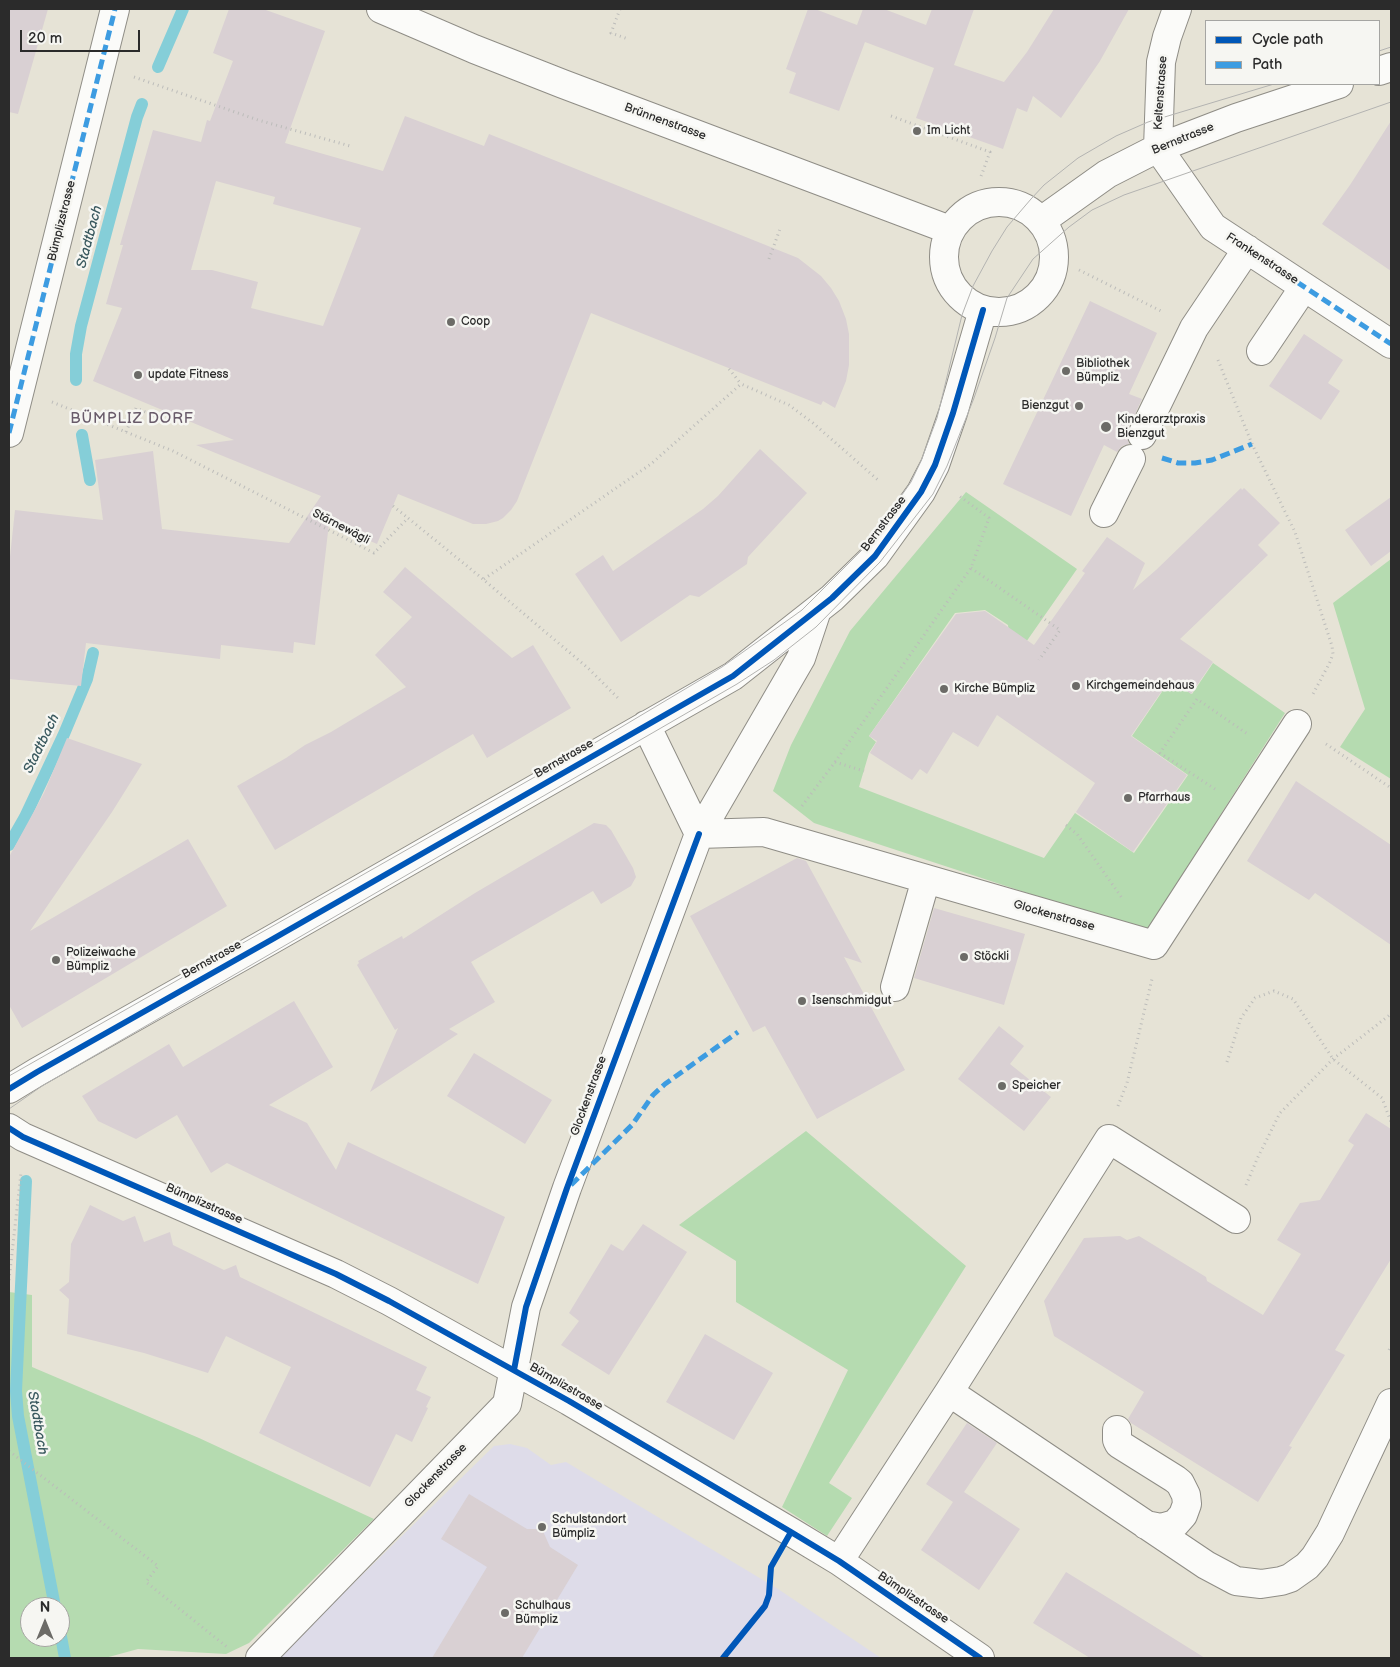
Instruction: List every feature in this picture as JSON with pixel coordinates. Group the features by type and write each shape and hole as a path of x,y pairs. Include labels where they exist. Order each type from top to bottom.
{"street":[{"name":"Bümplizstrasse","path":"9,433 115,9"},
{"name":"Brünnenstrasse","path":"384,9 474,49 563,84 950,230"},
{"name":"Keltenstrasse","path":"1158,148 1161,62 1177,9"},
{"name":"Bernstrasse","path":"1041,221 1107,174 1158,148 1236,118 1336,85"},
{"name":"Frankenstrasse","path":"1158,148 1213,227 1391,344"},
{"path":"996,201 1014,203 1023,207 1041,221 1051,238 1054,260 1052,272 1044,289 1036,298 1020,308 1003,312 984,310 959,296 949,281 944,268 944,256 950,230 962,215 972,208 996,201"},
{"path":"1142,435 1194,328 1247,249"},
{"path":"1261,351 1304,287"},
{"name":"Bernstrasse","path":"9,1090 37,1072 733,676 832,598 875,556 921,492 935,465 941,448 984,310"},
{"path":"1104,513 1131,459"},
{"name":"Glockenstrasse","path":"247,1655 507,1404 526,1307 567,1188 699,834 801,658 817,610"},
{"path":"1154,945 1297,724"},
{"path":"646,725 699,834"},
{"name":"Glockenstrasse","path":"699,834 764,832 1154,945"},
{"path":"895,987 926,879"},
{"name":"Bümplizstrasse","path":"9,1128 24,1137 336,1274 398,1306 569,1401 839,1562 980,1658"},
{"path":"839,1562 1109,1139 1236,1219"},
{"path":"949,1392 1206,1565 1236,1581 1261,1584 1290,1578 1307,1566 1323,1547 1391,1404"},
{"path":"1117,1430 1119,1444 1175,1478 1180,1482 1186,1495 1187,1504 1185,1512 1175,1524 1161,1528 1146,1525"}],"path":[{"path":"620,9 611,33 628,39"},
{"path":"101,66 258,120 350,146"},
{"path":"891,116 990,152 980,179"},
{"path":"769,259 780,229"},
{"path":"1079,270 1194,328"},
{"path":"1216,355 1252,444 1295,532 1332,646 1333,654 1330,662 1297,724 1391,788"},
{"path":"729,368 741,384 789,405 814,423 878,480"},
{"path":"484,579 651,464 741,384"},
{"path":"126,432 136,408 157,417"},
{"path":"796,813 835,762 971,568 990,518 954,492"},
{"path":"393,506 484,579 588,668 622,702"},
{"path":"971,568 1060,630 1039,660"},
{"path":"1243,807 1160,752 1198,699 1278,755"},
{"path":"835,762 864,771"},
{"path":"1066,826 1077,834 1102,867"},
{"path":"1109,1139 1111,1117 1127,1083 1151,983 1154,945"},
{"path":"1227,1062 1241,1018 1255,998 1274,991 1293,1000 1333,1059 1382,1098 1391,1122"},
{"path":"1236,1219 1248,1181 1280,1113 1333,1059 1391,1014"},
{"path":"9,1280 22,1170"},
{"path":"9,1451 158,1566 146,1582 247,1655"}],"shaded area":[{"name":"Schulstandort Bümpliz","path":"510,1444 527,1448 551,1465 566,1462 778,1589 881,1658 277,1658 494,1446"}],"green space":[{"path":"966,492 1077,569 1017,655 1011,651 1008,625 985,610 955,613 869,736 876,742 869,753 859,787 1044,858 1075,813 1134,853 1188,775 1132,736 1170,680 1192,694 1213,663 1285,713 1146,932 814,823 773,791 791,745 850,631"},
{"path":"1391,559 1391,779 1340,747 1365,709 1333,603"},
{"path":"806,1131 966,1266 829,1483 852,1498 827,1536 782,1507 848,1370 736,1302 736,1261 679,1225"},
{"path":"9,1292 32,1295 32,1367 199,1438 374,1519 249,1643 226,1654 138,1649 105,1658 9,1658"}],"building":[{"path":"9,9 48,9 18,114 9,112"},
{"path":"229,9 263,9 325,31 285,143 383,171 405,116 484,146 489,134 798,258 821,276 831,288 839,301 846,319 849,334 849,365 846,381 835,408 823,401 821,405 591,313 517,501 503,518 486,524 473,524 398,494 377,544 329,523 315,645 294,642 293,653 221,645 220,659 86,643 81,686 9,679 9,566 15,510 103,520 95,460 153,451 162,529 289,543 321,496 196,445 234,440 93,381 122,308 106,304 123,245 120,245 153,130 201,142 207,120 210,121 233,61 213,53","holes":["216,181 275,197 273,204 361,228 323,326 251,308 258,282 212,270 191,270"]},
{"path":"808,9 815,9 857,25 863,9 884,9 926,25 932,9 974,9 954,65 1004,82 1027,52 1054,9 1129,9 1100,61 1061,118 1033,96 1027,112 1017,108 1003,149 916,118 934,68 865,42 839,111 789,93 796,73 786,69"},
{"path":"1391,121 1391,271 1322,224 1350,185"},
{"name":"Bienzgut","path":"1090,301 1157,333 1129,394 1142,399 1128,429 1127,437 1129,444 1122,446 1117,452 1104,445 1071,516 1003,484"},
{"path":"1304,334 1343,360 1328,383 1340,391 1321,420 1269,386"},
{"path":"760,449 807,493 748,557 747,564 699,597 690,595 621,642 575,574 603,555 613,571 703,509 718,496"},
{"path":"1241,488 1242,490 1244,488 1280,523 1258,545 1268,555 1180,639 1213,662 1191,694 1170,679 1131,736 1187,775 1133,852 1076,812 1095,783 997,715 978,747 953,732 927,774 920,769 912,780 870,753 877,741 869,736 956,614 985,611 1034,645 1085,573 1082,571 1107,537 1145,563 1133,590"},
{"path":"1391,497 1391,551 1371,566 1345,530"},
{"path":"405,567 512,658 533,645 571,708 487,758 473,734 275,850 237,786 406,687 375,655 412,617 383,592"},
{"path":"67,738 142,764 112,812 30,931 188,839 227,906 22,1028 9,1005 9,857 44,793"},
{"path":"1296,781 1391,845 1391,945 1315,893 1309,900 1247,861"},
{"path":"594,823 606,825 611,830 633,868 636,877 631,886 601,904 593,891 471,962 495,1002 449,1029 458,1034 370,1092 398,1028 395,1030 357,965 358,961 402,936 403,939 475,893"},
{"name":"Isenschmidgut","path":"797,858 806,861 862,963 844,957 905,1070 817,1119 765,1026 753,1032 690,916"},
{"name":"Stöckli","path":"934,908 1025,934 1004,1005 914,978"},
{"path":"294,1001 333,1067 269,1105 307,1123 336,1170 348,1142 505,1217 478,1284 227,1163 211,1173 177,1115 136,1139 98,1121 82,1096 169,1044 183,1067"},
{"name":"Speicher","path":"999,1026 1024,1046 1010,1064 1051,1097 1024,1131 958,1079"},
{"path":"474,1053 552,1100 525,1144 447,1096"},
{"path":"1366,1113 1391,1129 1391,1259 1335,1350 1345,1355 1289,1446 1292,1447 1258,1502 1131,1423 1128,1419 1144,1392 1054,1336 1044,1301 1084,1238 1120,1236 1127,1240 1139,1236 1263,1315 1301,1254 1277,1240 1300,1203 1320,1200 1354,1145 1348,1141"},
{"path":"90,1205 123,1221 135,1216 144,1242 170,1232 173,1245 224,1270 236,1265 240,1277 427,1367 416,1390 431,1397 426,1407 428,1408 412,1442 396,1434 370,1487 259,1433 291,1367 226,1336 208,1373 144,1353 67,1334 69,1299 59,1290 69,1282 71,1244"},
{"path":"643,1224 687,1252 609,1375 561,1345 579,1321 569,1313 611,1244 623,1251"},
{"path":"705,1334 773,1373 734,1440 666,1402"},
{"path":"967,1423 997,1443 964,1492 1020,1529 979,1590 921,1550 953,1502 926,1484"},
{"name":"Schulhaus Bümpliz","path":"469,1494 527,1529 542,1529 550,1547 578,1565 522,1658 432,1658 487,1567 441,1539"},
{"path":"1066,1572 1205,1658 1090,1658 1033,1623"}],"waterway":[{"name":"Stadtbach","path":"158,67 183,9"},
{"name":"Stadtbach","path":"76,380 76,354 81,326 142,104"},
{"name":"Stadtbach","path":"82,435 90,480"},
{"name":"Stadtbach","path":"9,845 25,817 64,734 87,679 93,653"},
{"name":"Stadtbach","path":"26,1181 16,1391 18,1416 53,1597"},
{"name":"Stadtbach","path":"63,1647 65,1658"}],"tram line":[{"path":"1380,51 1391,47"},
{"path":"9,1076 598,741 722,667 802,610 866,546 911,482 937,418 962,315 973,286 1007,227 1031,199 1044,185 1078,158 1116,136 1148,122 1271,85"},
{"path":"9,1109 42,1086 737,684 774,660 816,627 880,562 933,494 947,466 974,398 1007,298 1033,259 1069,227 1092,210 1124,195 1391,102"}],"marked path":[{"path":"9,433 115,9"},
{"path":"1247,249 1391,344"},
{"path":"1162,458 1178,463 1195,463 1212,460 1252,444"},
{"path":"571,1185 632,1125 653,1095 665,1084 738,1032"}],"cycle path":[{"path":"9,1089 733,676 832,598 875,556 921,492 935,465 953,413 983,310"},
{"path":"514,1370 526,1307 567,1188 699,834"},
{"path":"9,1128 23,1137 336,1274 389,1301 569,1401 791,1532 839,1561 980,1658"},
{"path":"723,1658 765,1606 769,1595 771,1567 791,1532"}],"place":[{"name":"Im Licht","path":"917,131"},
{"name":"Coop","path":"451,322"},
{"name":"Bibliothek Bümpliz","path":"1066,371"},
{"name":"update Fitness","path":"138,375"},
{"name":"Bienzgut","path":"1079,406"},
{"name":"Kinderarztpraxis Bienzgut","path":"1106,427"},
{"name":"Kirchgemeindehaus","path":"1076,686"},
{"name":"Kirche Bümpliz","path":"944,689"},
{"name":"Pfarrhaus","path":"1128,798"},
{"name":"Stöckli","path":"964,957"},
{"name":"Polizeiwache Bümpliz","path":"56,960"},
{"name":"Isenschmidgut","path":"802,1001"},
{"name":"Speicher","path":"1002,1086"},
{"name":"Schulstandort Bümpliz","path":"542,1527"},
{"name":"Schulhaus Bümpliz","path":"505,1613"}],"district":[{"name":"BÜMPLIZ DORF","path":"132,419"}]}
